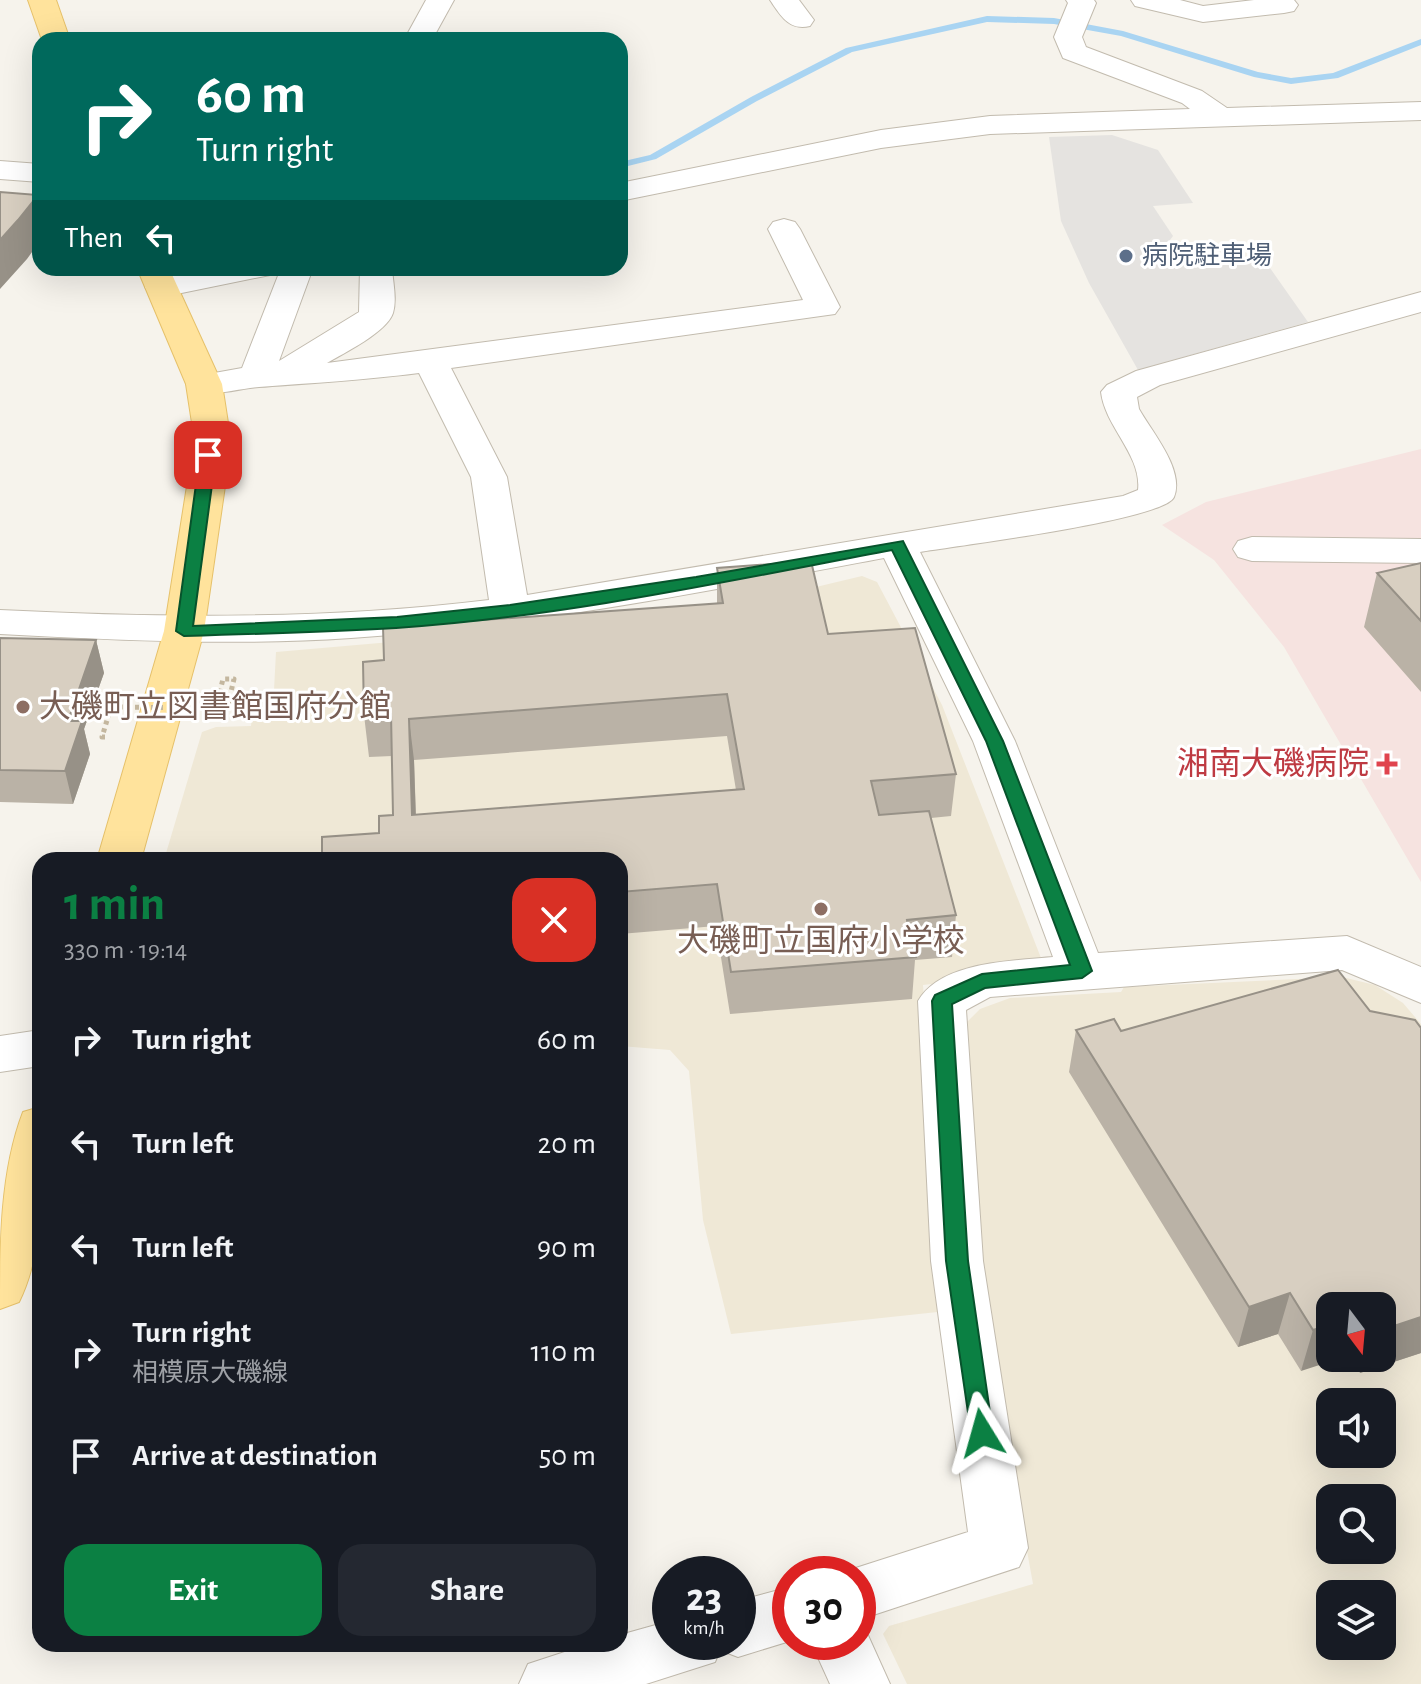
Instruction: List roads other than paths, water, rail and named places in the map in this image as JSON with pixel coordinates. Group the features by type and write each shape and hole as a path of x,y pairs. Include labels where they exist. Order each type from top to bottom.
{"main road":[{"path":"42,0 53,32"},
{"path":"121,852 184,631 206,486 210,423 204,384 158,278"},
{"path":"0,1287 32,1158"}],"street":[{"path":"422,32 440,0"},
{"path":"1145,0 1203,14 1284,5"},
{"path":"1088,1 1068,37 1073,52 1192,97 1224,119"},
{"path":"628,190 881,139 990,125 1421,111"},
{"path":"0,170 32,172"},
{"path":"204,384 350,372 823,307 784,229"},
{"path":"158,278 178,276"},
{"path":"268,377 295,276"},
{"path":"268,377 343,339 375,316 376,276"},
{"path":"0,622 184,631 397,623 510,610 696,582 1132,506 1156,496 1158,475 1121,409 1119,392 1148,378 1421,302"},
{"path":"430,361 489,477 510,610"},
{"path":"897,545 994,741 1082,971"},
{"path":"1252,549 1421,551"},
{"path":"876,1587 999,1548 957,1261 942,1001 982,981 1347,953 1421,986"},
{"path":"0,1054 32,1049"},
{"path":"549,1684 652,1654"},
{"path":"849,1660 860,1684"}],"waterway":[{"path":"628,163 653,157 754,99 849,50 987,19 1054,21 1123,34 1257,75 1291,81 1335,76 1421,42"}],"place":[{"name":"病院駐車場","path":"1126,256"},
{"name":"大磯町立図書館国府分館","path":"23,707"},
{"name":"湘南大磯病院","path":"1387,764"},
{"name":"大磯町立国府小学校","path":"821,909"}]}
